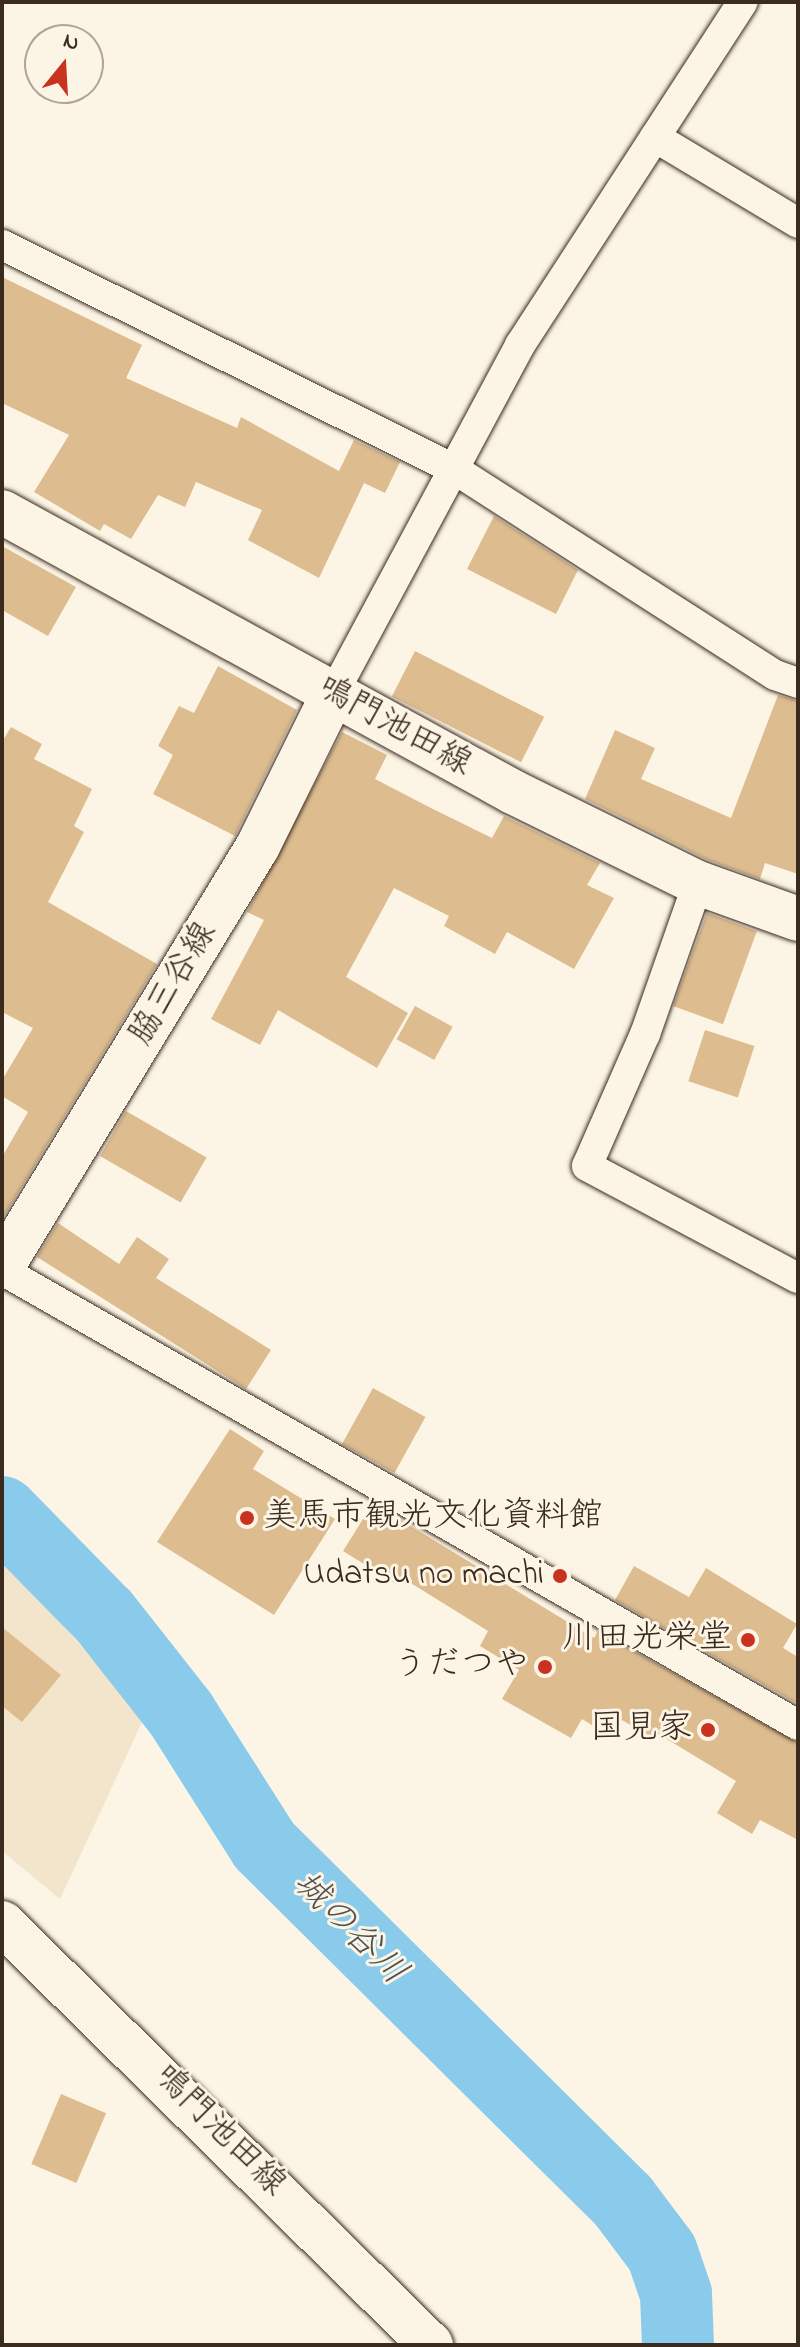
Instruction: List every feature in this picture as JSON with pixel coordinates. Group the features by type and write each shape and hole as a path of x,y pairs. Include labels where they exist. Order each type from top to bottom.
{"main road":[{"name":"鳴門池田線","path":"2,512 333,694 698,883 798,919"},
{"name":"脇三谷線","path":"2,1268 257,848 333,694"},
{"name":"鳴門池田線","path":"2,1923 431,2345"}],"street":[{"path":"333,694 520,345 743,2"},
{"path":"655,137 798,223"},
{"path":"2,245 454,469 775,675 798,683"},
{"path":"698,883 645,1034 587,1166 798,1278"},
{"path":"2,1268 798,1725"}],"shaded area":[{"path":"2,1556 144,1718 60,1899 2,1851"}],"building":[{"path":"2,277 142,345 126,378 237,428 241,417 339,471 354,440 400,462 385,493 364,483 319,578 248,540 262,510 196,482 185,507 158,495 131,539 104,524 100,531 34,492 69,435 2,403"},
{"path":"494,516 578,570 556,614 467,569"},
{"path":"2,546 76,587 48,636 2,610"},
{"path":"415,651 544,717 521,762 392,696"},
{"path":"218,666 297,710 235,836 153,794 173,755 158,746 179,706 194,713"},
{"path":"778,695 798,701 798,874 765,863 760,879 708,860 585,799 615,730 655,748 641,779 731,818"},
{"path":"11,727 42,744 34,759 92,789 74,826 84,832 48,902 157,964 2,1219 2,1157 28,1112 2,1096 2,1080 33,1028 2,1012 2,742"},
{"path":"342,732 387,755 375,779 492,838 504,816 600,863 587,885 614,898 574,969 507,932 495,954 444,926 449,916 394,888 346,977 408,1013 377,1068 278,1010 260,1045 211,1019 264,920 247,912"},
{"path":"707,913 757,931 723,1024 673,1006"},
{"path":"415,1006 453,1027 434,1060 397,1039"},
{"path":"705,1030 754,1046 738,1097 688,1081"},
{"path":"126,1111 207,1158 181,1203 100,1156"},
{"path":"58,1223 119,1264 137,1237 169,1259 156,1278 271,1350 246,1389 37,1257"},
{"path":"373,1388 425,1417 394,1473 342,1444"},
{"name":"美馬市観光文化資料館","path":"230,1429 264,1451 253,1469 335,1519 274,1615 157,1542"},
{"path":"373,1503 594,1638 598,1631 798,1743 798,1840 760,1820 752,1834 717,1813 736,1781 655,1732 652,1738 622,1720 611,1737 582,1719 571,1738 502,1699 519,1670 480,1646 488,1631 401,1577 396,1584 343,1551"},
{"path":"634,1566 689,1597 706,1568 797,1624 783,1648 798,1657 798,1704 615,1600"},
{"path":"2,1627 61,1675 22,1722 2,1706"},
{"path":"61,2094 106,2113 76,2183 31,2164"}],"waterway":[{"name":"城の谷川","path":"2,1512 104,1616 181,1714 264,1845 623,2201 662,2253 676,2294 678,2345"}],"place":[{"name":"美馬市観光文化資料館","path":"247,1518"},
{"name":"Udatsu no machi","path":"560,1576"},
{"name":"川田光栄堂","path":"748,1640"},
{"name":"うだつや","path":"545,1667"},
{"name":"国見家","path":"708,1730"}]}
